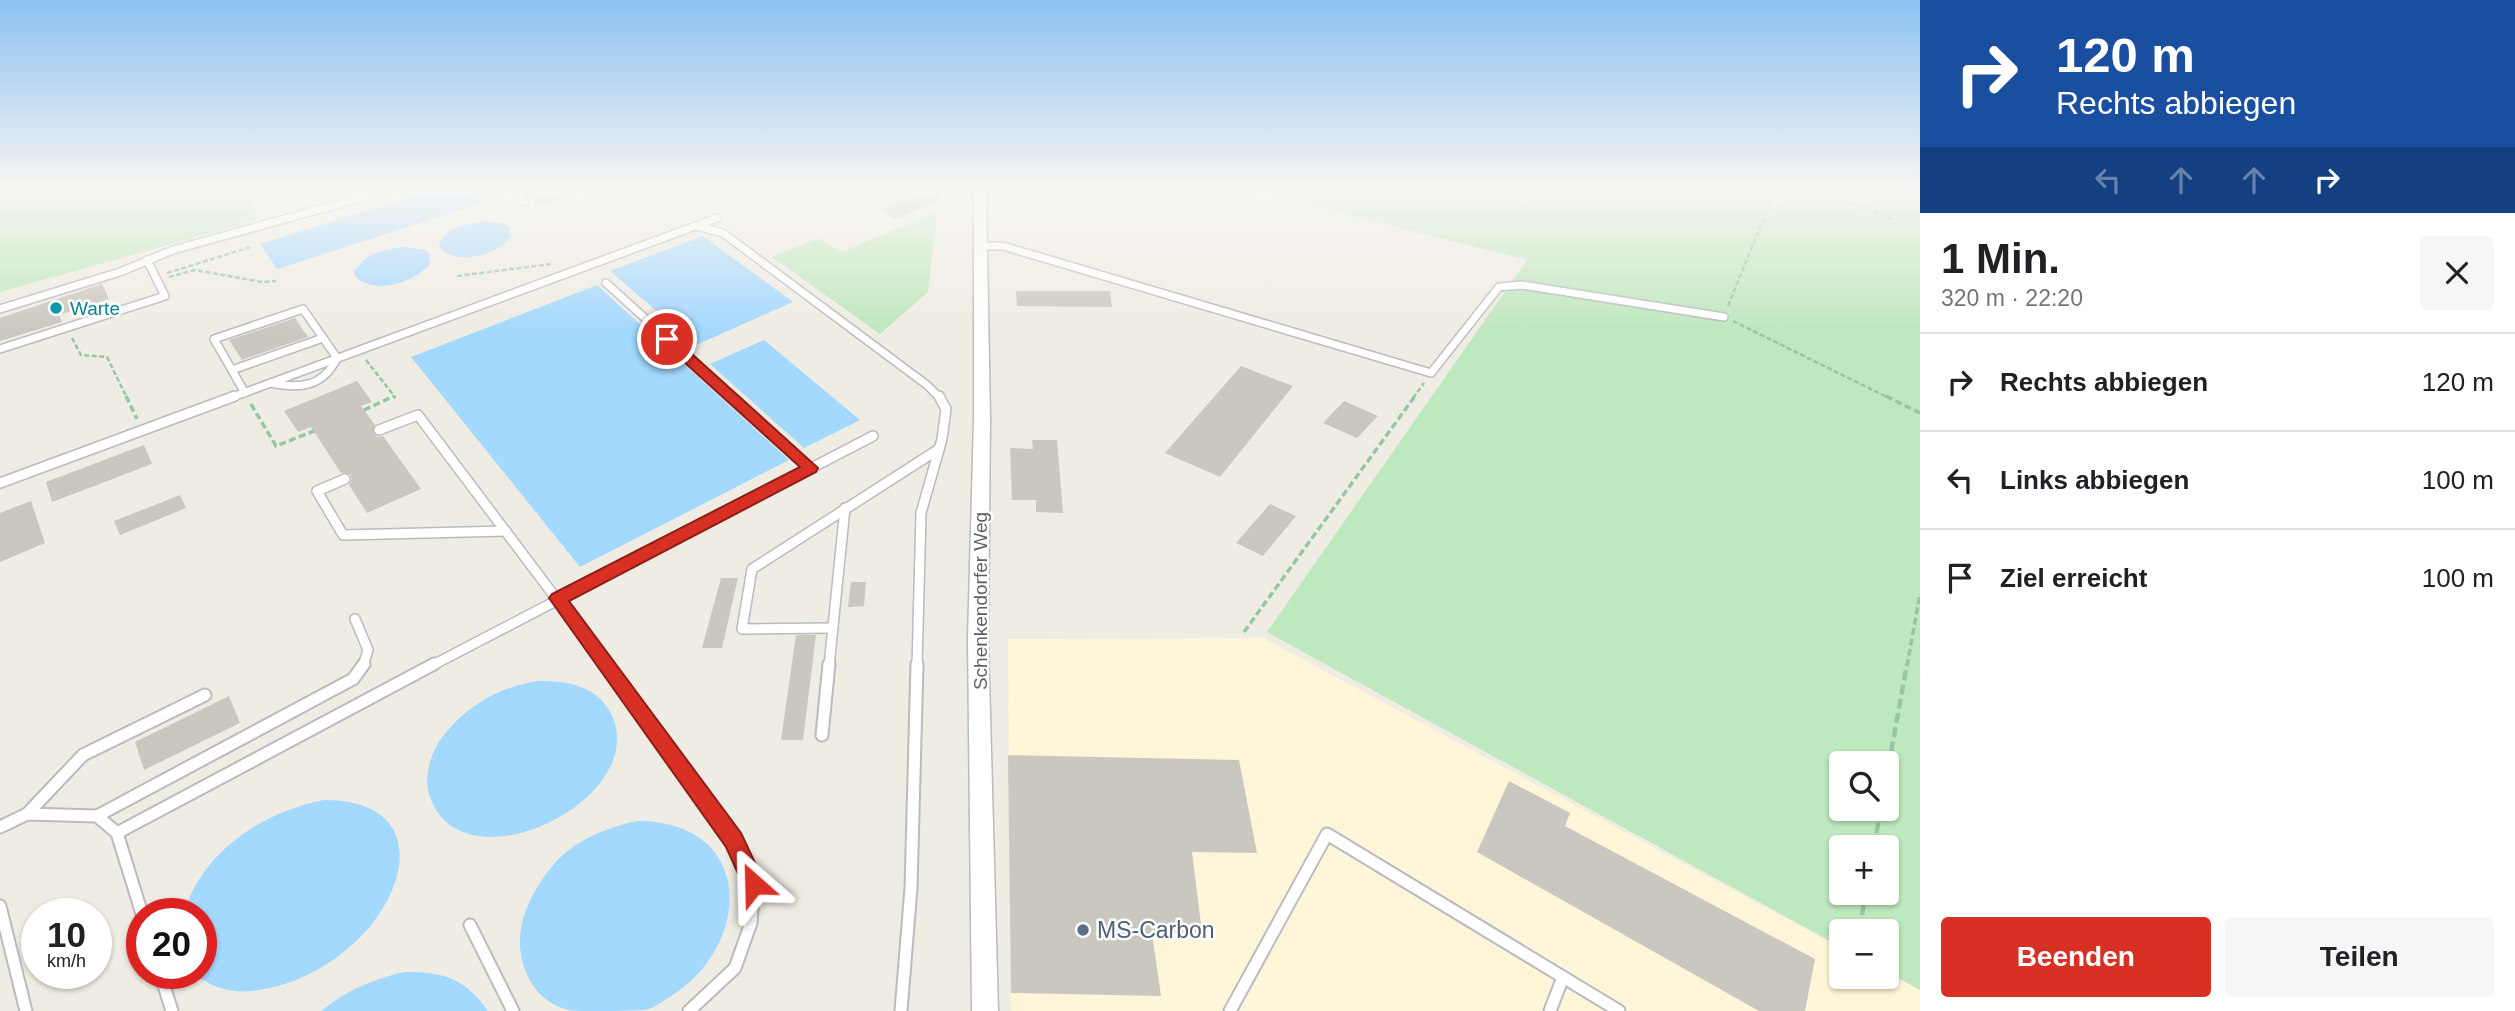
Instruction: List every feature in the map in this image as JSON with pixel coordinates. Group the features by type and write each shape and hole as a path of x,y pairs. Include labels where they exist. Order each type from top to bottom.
{"street":[{"name":"Schenkendorfer Weg","path":"981,237 978,639 985,1011"}],"lane":[{"path":"0,309 120,272 173,250 219,237"},
{"path":"0,483 666,237"},
{"path":"729,237 927,385 939,396 946,409 939,449 921,513 911,888 901,1011"},
{"path":"981,246 1003,246 1431,373 1499,287 1522,285 1724,317"},
{"path":"0,349 165,296 147,260"},
{"path":"606,284 810,468"},
{"path":"245,393 214,339 303,309 337,358"},
{"path":"232,370 323,338"},
{"path":"271,383 314,386 327,376 337,358"},
{"path":"379,430 418,415 558,598 734,840 754,884 751,923 735,968 689,1011"},
{"path":"117,833 558,598 873,436"},
{"path":"833,628 742,629 752,569 939,449"},
{"path":"345,479 317,491 343,535 506,531"},
{"path":"822,734 845,508"},
{"path":"27,814 97,816 353,679 367,663 369,648 355,618"},
{"path":"0,827 27,814 83,755 205,695"},
{"path":"97,816 117,833 137,898"},
{"path":"1230,1011 1327,834 1619,1011"},
{"path":"0,906 26,1011"},
{"path":"470,925 513,1011"},
{"path":"1550,1011 1563,977"},
{"path":"165,989 172,1011"}],"path":[{"path":"1755,237 1724,317 1920,413"},
{"path":"156,279 251,247"},
{"path":"457,276 479,275 562,261"},
{"path":"156,279 195,270 262,282 276,281"},
{"path":"67,328 80,355 107,357 143,430"},
{"path":"358,351 395,397 364,410"},
{"path":"1244,632 1431,373"},
{"path":"245,393 276,446 314,431"},
{"path":"1891,751 1920,594"},
{"path":"1862,915 1864,905"}],"shaded area":[{"path":"1263,638 1829,942 1829,989 1899,989 1899,979 1920,990 1920,1011 1011,1011 1008,639"}],"green space":[{"path":"0,237 196,237 0,292"},
{"path":"877,237 934,237 928,292 880,334 772,257 818,238 842,252"},
{"path":"1437,237 1920,237 1920,990 1899,979 1899,919 1829,919 1829,940 1267,632 1527,260"}],"water":[{"path":"282,237 375,237 277,269 260,244"},
{"path":"444,237 511,237 497,249 467,257 448,253 440,248 439,243"},
{"path":"705,237 793,302 696,345 610,271"},
{"path":"400,247 422,249 429,253 430,264 405,281 383,286 363,282 355,276 354,271 365,259 375,253"},
{"path":"597,285 789,460 580,567 411,357"},
{"path":"764,340 860,420 804,448 710,364"},
{"path":"538,681 572,684 592,692 607,707 613,718 616,750 603,780 577,805 545,825 509,835 475,835 447,822 429,794 427,786 428,769 438,744 467,711 489,697 512,687"},
{"path":"324,800 358,804 381,815 394,832 400,852 397,875 388,899 373,923 353,944 306,976 254,991 234,991 217,987 217,898 190,898 193,891 220,853 238,838 279,814"},
{"path":"637,821 676,827 704,842 722,864 729,891 727,920 716,949 696,976 654,1007 630,1011 565,1009 551,1003 539,993 524,967 520,935 525,912 549,870 571,848 614,827"},
{"path":"405,972 431,973 452,979 471,991 488,1011 321,1011 361,986"}],"building":[{"name":"Warte","path":"102,284 109,299 59,315 62,322 0,341 0,318"},
{"path":"1016,291 1110,291 1112,307 1017,306"},
{"path":"295,318 308,337 242,360 229,340"},
{"path":"1241,366 1293,386 1220,477 1165,453"},
{"path":"357,381 372,402 361,406 375,425 373,433 377,437 383,436 421,489 367,513 349,485 352,479 350,474 341,473 311,427 298,432 284,411"},
{"path":"1344,401 1378,416 1357,438 1323,423"},
{"path":"1032,440 1057,440 1063,513 1036,512 1036,500 1012,500 1010,448 1033,449"},
{"path":"144,445 152,464 52,502 46,482"},
{"path":"180,495 186,508 120,535 114,521"},
{"path":"31,501 45,543 0,562 0,513"},
{"path":"1270,504 1296,516 1263,556 1236,543"},
{"path":"721,578 738,578 722,648 702,648"},
{"path":"851,582 866,582 864,606 848,607"},
{"path":"796,635 816,635 803,740 781,740"},
{"path":"229,696 240,723 144,770 135,742"},
{"path":"1008,755 1239,760 1257,853 1192,852 1202,933 1152,934 1161,996 1011,993"},
{"path":"1509,781 1570,813 1565,826 1815,959 1805,1011 1759,1011 1477,852"}],"place":[{"name":"Warte","path":"56,308"},
{"name":"MS-Carbon","path":"1083,930"}],"route":[{"path":"667,339 810,468 558,598 734,840 754,884"}]}
